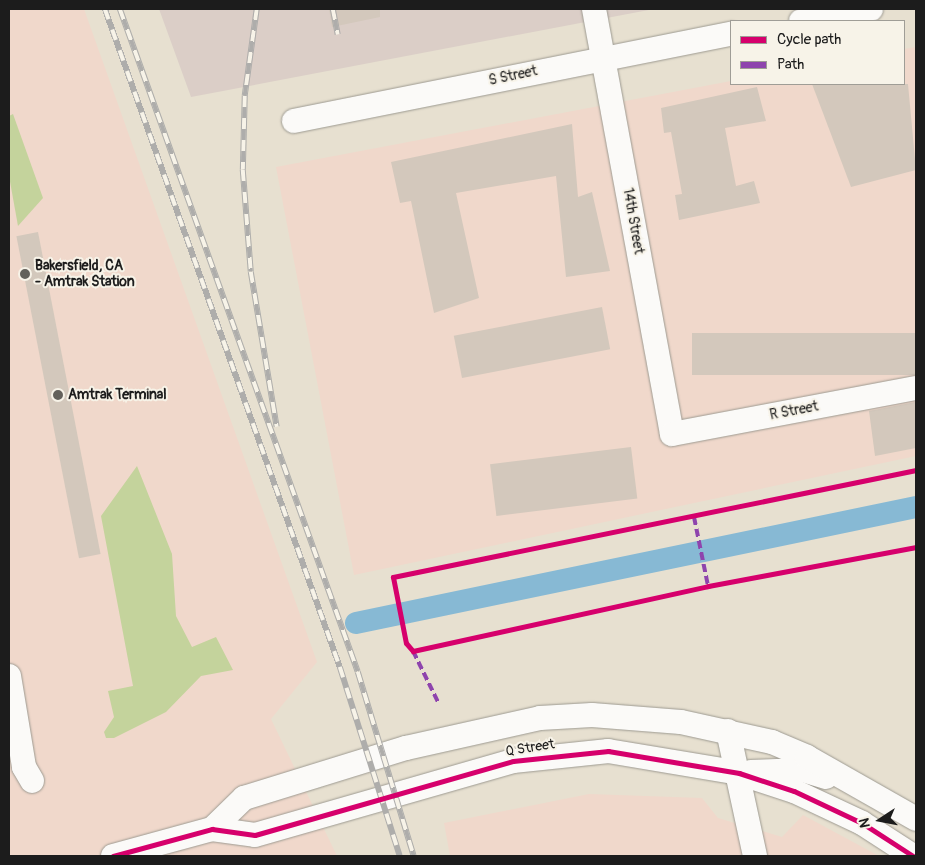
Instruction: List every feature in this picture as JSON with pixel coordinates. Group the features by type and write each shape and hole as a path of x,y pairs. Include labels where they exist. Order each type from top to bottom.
{"street":[{"name":"14th Street","path":"594,9 672,434"},
{"path":"807,20 871,9"},
{"name":"S Street","path":"294,121 730,34"},
{"name":"R Street","path":"672,434 916,388"},
{"path":"9,676 24,767 32,781"},
{"name":"Q Street","path":"212,829 244,798 489,728 540,718 609,715 728,731 781,746 863,787 916,819"},
{"path":"489,728 496,766"},
{"path":"728,731 739,773 755,856"},
{"name":"Q Street","path":"114,856 212,829 255,835 496,766 608,751 739,773 804,794 913,856"},
{"path":"739,773 803,770 863,787"}],"shaded area":[{"path":"9,9 84,9 317,662 271,719 337,856 9,856"},
{"path":"159,9 654,9 191,97"},
{"path":"916,47 916,456 354,575 276,167 730,81 730,85 905,85 905,49"},
{"path":"589,794 702,798 718,818 782,837 803,815 879,856 450,856 444,823"}],"green space":[{"path":"13,114 43,198 18,226 9,176 9,116"},
{"path":"137,466 172,554 176,616 192,647 216,637 233,670 201,676 166,712 114,738 106,738 104,732 114,717 108,691 133,686 101,516"}],"building":[{"path":"329,9 380,9 380,17 332,27"},
{"path":"908,84 916,170 851,187 812,85"},
{"path":"757,87 766,121 725,128 736,186 754,181 760,203 679,220 675,195 682,194 671,132 664,133 661,108"},
{"path":"572,124 578,197 592,192 610,271 566,277 556,176 456,193 479,298 434,313 411,201 400,203 391,162"},
{"name":"Amtrak Terminal","path":"38,232 101,554 79,558 16,236"},
{"path":"602,307 610,349 462,378 454,336"},
{"path":"692,333 916,333 916,375 692,375"},
{"path":"916,402 916,448 875,456 869,411"},
{"path":"631,447 637,499 496,516 490,464"}],"waterway":[{"path":"356,623 916,507"}],"railway":[{"path":"105,9 340,667 400,856"},
{"path":"120,9 358,672 414,856"},
{"path":"257,9 245,96 243,170 251,272 277,427"},
{"path":"333,9 338,35"}],"marked path":[{"path":"694,517 708,586"},
{"path":"413,651 438,702"}],"cycle path":[{"path":"916,470 393,577 406,643 413,651 708,586 916,547"},
{"path":"113,856 212,829 255,835 513,761 608,751 739,773 794,791 862,823 913,856"}],"place":[{"name":"Bakersfield, CA - Amtrak Station","path":"25,274"},
{"name":"Amtrak Terminal","path":"58,395"}]}
